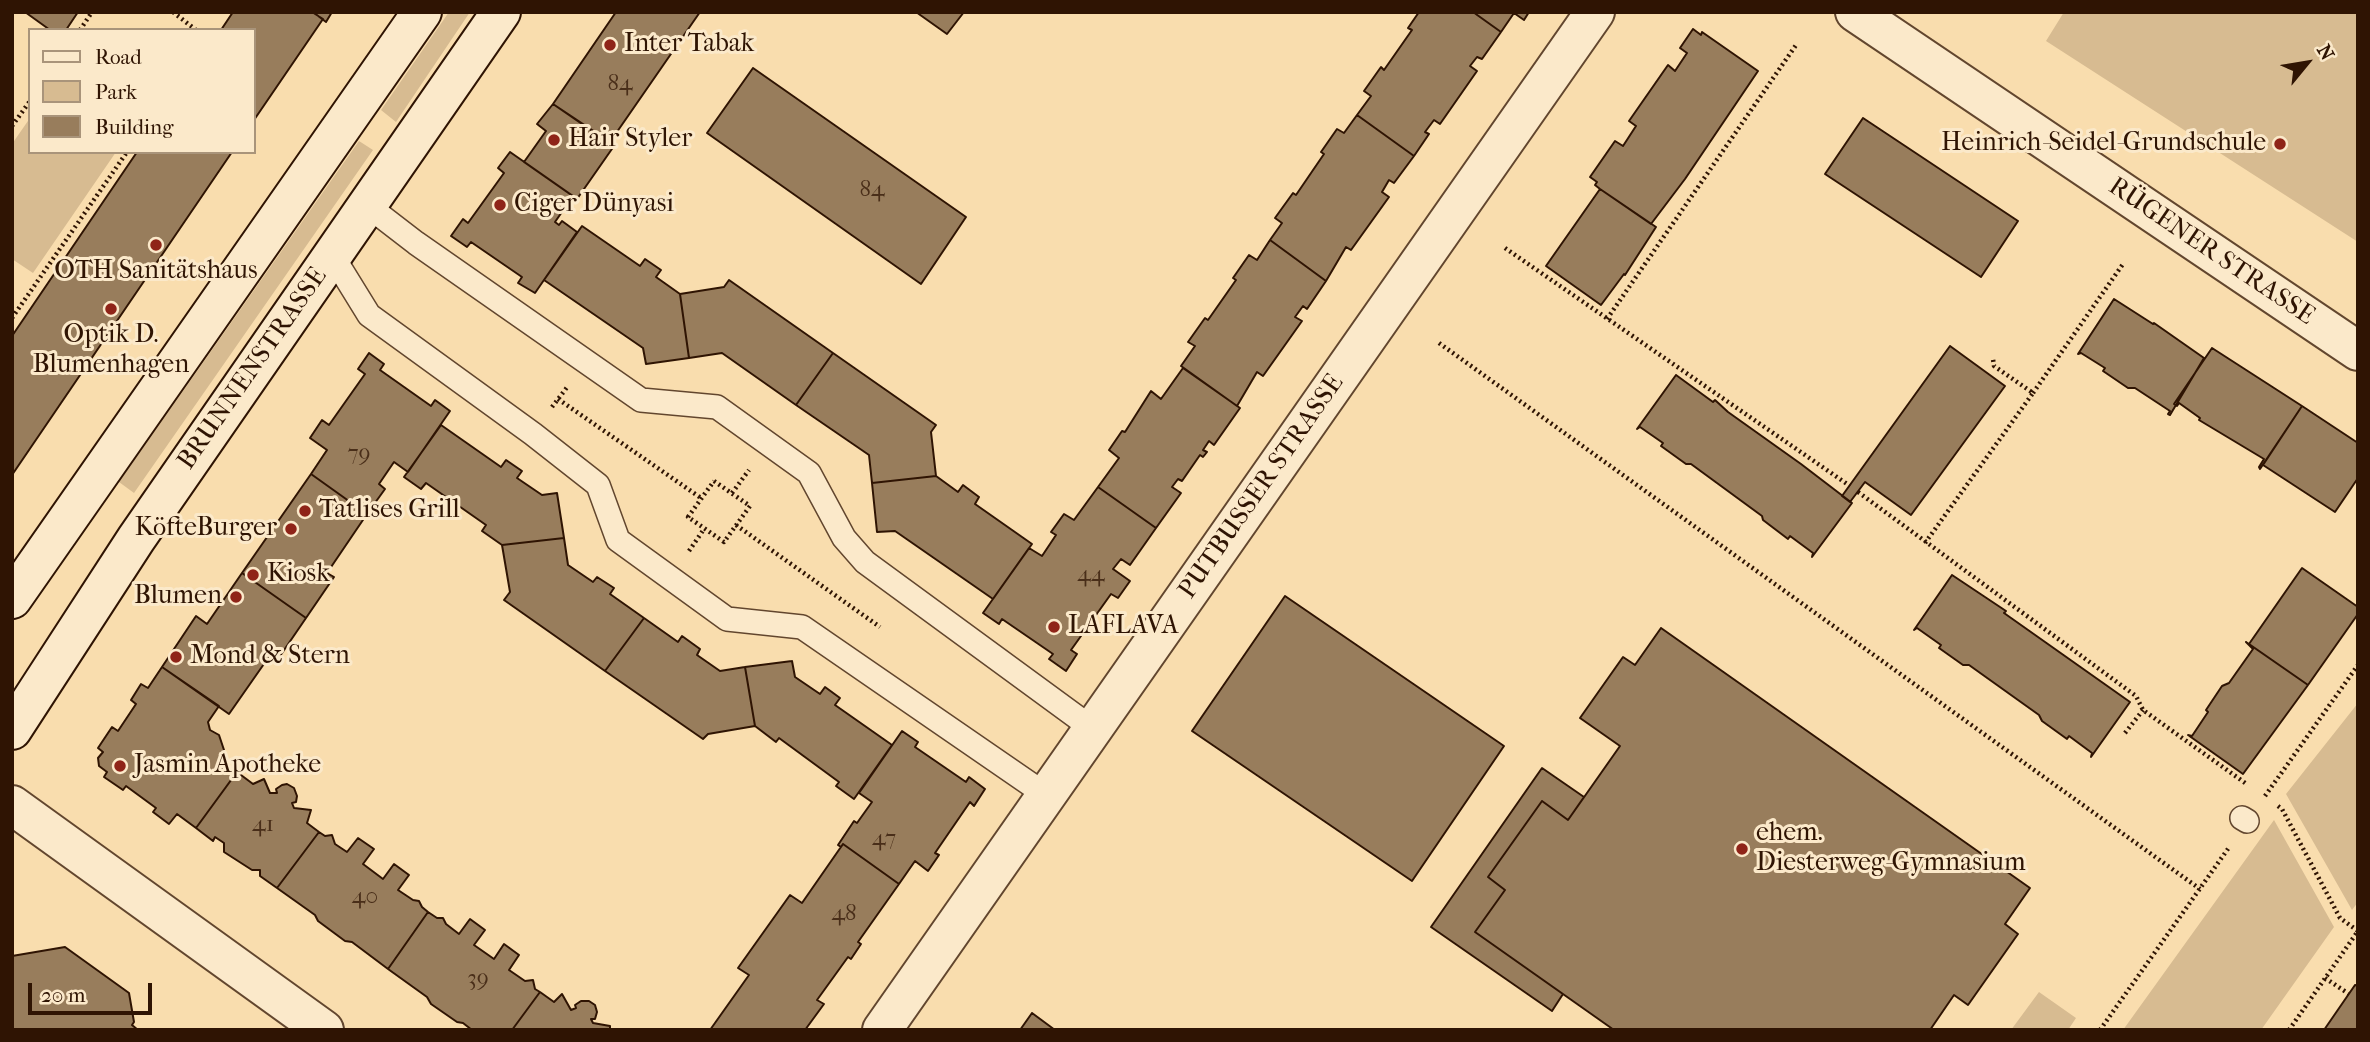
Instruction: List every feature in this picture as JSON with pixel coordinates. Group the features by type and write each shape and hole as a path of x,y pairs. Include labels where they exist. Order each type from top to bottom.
{"street":[{"path":"12,599 422,12"},
{"name":"BRUNNENSTRASSE","path":"12,730 136,540 501,12"},
{"name":"PUTBUSSER STRASSE","path":"881,1030 1595,12"},
{"name":"RÜGENER STRASSE","path":"1854,12 2358,351"},
{"path":"12,804 324,1030"}],"lane":[{"path":"368,206 416,243 641,400 717,407 809,473 844,538 865,562 1093,729"},
{"path":"332,255 369,315 533,434 598,485 618,540 727,619 802,627 1046,795"}],"path":[{"path":"81,28 92,12"},
{"path":"173,12 193,28"},
{"path":"1607,319 1796,45"},
{"path":"12,126 28,104"},
{"path":"12,318 126,154"},
{"path":"1505,248 1850,486"},
{"path":"1925,543 2123,264"},
{"path":"1439,343 2200,889"},
{"path":"1993,359 1994,366 2033,393"},
{"path":"533,434 585,362"},
{"path":"558,399 701,498"},
{"path":"714,481 750,506 736,525 724,542 688,517 714,481"},
{"path":"1858,492 2136,696 2143,710 2249,786"},
{"path":"736,525 880,627"},
{"path":"854,663 905,593"},
{"path":"2125,733 2143,710"},
{"path":"2259,793 2282,809 2340,918 2358,931 2289,1030"},
{"path":"2325,978 2349,994"}],"green space":[{"path":"449,12 470,12 396,122 381,110"},
{"name":"Heinrich-Seidel-Grundschule","path":"2064,12 2358,12 2358,242 2046,41"},
{"path":"28,121 28,154 115,154 33,273 12,259 12,144"},
{"path":"359,141 373,150 134,493 119,482"},
{"path":"2358,703 2358,902 2352,910 2286,794"},
{"path":"2274,820 2334,927 2261,1030 2123,1030"},
{"path":"2039,992 2076,1018 2068,1030 2011,1030"}],"building":[{"path":"25,12 78,12 67,28 47,28"},
{"path":"233,12 312,12 323,19 256,117 256,28 222,28"},
{"path":"313,12 332,12 326,22"},
{"path":"616,12 700,12 610,142 553,104"},
{"path":"916,12 964,12 947,34"},
{"path":"1419,12 1473,12 1501,32 1482,59 1477,57 1470,66 1477,71 1440,124 1434,120 1425,132 1429,134 1414,156 1357,115 1371,96 1364,91 1381,67 1384,70 1412,30 1408,28"},
{"path":"1473,12 1529,12 1524,20 1514,13 1501,32"},
{"path":"1693,29 1701,35 1702,32 1758,71 1651,224 1600,189 1595,185 1597,182 1590,177 1615,141 1623,146 1636,126 1629,121 1668,65 1675,71 1687,53 1680,48"},
{"path":"753,68 966,217 921,284 707,133"},
{"path":"553,104 614,146 577,199 524,162 546,131 537,124"},
{"path":"1357,115 1414,156 1394,183 1389,180 1382,192 1389,197 1351,250 1346,247 1326,281 1270,240 1282,223 1275,218 1293,193 1296,195 1324,154 1321,152 1337,129 1344,133"},
{"path":"1863,118 2018,221 1981,277 1825,174"},
{"path":"510,152 573,196 555,222 559,225 562,221 577,232 535,293 518,283 522,277 471,242 467,247 451,236 463,219 468,223 504,173 498,168"},
{"path":"136,154 231,154 12,475 12,336"},
{"path":"1600,189 1656,227 1625,275 1601,305 1546,266"},
{"path":"582,226 640,266 645,259 661,270 656,277 680,294 689,358 646,364 643,348 544,280"},
{"path":"1270,240 1326,281 1307,309 1303,306 1295,317 1302,321 1263,376 1257,372 1237,406 1181,366 1195,346 1188,342 1205,318 1208,320 1236,280 1233,278 1249,255 1257,260"},
{"path":"729,280 833,353 796,405 722,353 689,358 680,294 724,287"},
{"path":"2114,299 2204,358 2170,415 2170,411 2135,388 2128,388 2103,371 2105,368 2081,353 2078,354"},
{"path":"1950,346 2005,386 1911,515 1865,482 1850,502 1842,496"},
{"path":"2212,348 2302,406 2260,469 2264,459 2199,420 2200,418 2179,403 2177,406 2174,404"},
{"path":"369,353 384,364 380,370 431,406 435,400 450,411 408,472 394,462 379,484 385,489 367,514 311,474 327,450 310,438 322,420 329,425 365,374 358,369"},
{"path":"833,353 936,425 931,432 936,476 872,483 869,455 796,405"},
{"path":"1183,368 1240,408 1214,445 1209,441 1203,450 1207,452 1203,457 1200,455 1182,481 1178,479 1172,487 1181,493 1156,528 1098,487 1119,458 1109,450 1122,431 1125,432 1151,391 1161,399"},
{"path":"1676,375 1713,402 1715,400 1852,503 1812,557 1813,553 1790,536 1788,539 1763,520 1762,516 1691,464 1686,464 1661,446 1663,443 1640,427 1637,429"},
{"path":"2302,406 2358,443 2358,478 2335,512 2263,465"},
{"path":"441,425 501,467 506,460 522,471 517,478 542,495 557,493 564,538 502,545 482,531 486,525 426,483 421,489 404,477"},
{"path":"311,474 367,514 327,573 334,577 306,618 242,573"},
{"path":"936,476 958,492 963,485 979,497 975,504 1032,544 993,599 895,531 877,532 872,483"},
{"path":"1098,487 1156,528 1130,565 1121,559 1113,569 1130,581 1118,598 1111,594 1071,650 1077,654 1066,671 1049,659 1053,654 1002,619 999,624 983,613 1029,548 1042,556 1056,535 1051,532 1064,514 1074,520"},
{"path":"564,538 568,565 593,582 597,577 614,588 610,594 644,618 605,671 504,600 510,592 502,545"},
{"path":"2302,568 2358,607 2358,614 2308,685 2249,644"},
{"path":"242,573 306,618 280,656 273,651 229,714 162,667 196,616 207,624"},
{"path":"1952,575 2130,702 2091,757 2092,753 2069,736 2067,739 2042,721 2039,715 1969,665 1963,665 1939,648 1941,645 1917,628 1914,630"},
{"path":"1285,596 1504,746 1412,881 1192,731"},
{"path":"644,618 678,642 682,636 700,649 697,655 720,671 745,667 755,726 708,734 703,739 605,671"},
{"name":"ehem. Diesterweg-Gymnasium","path":"1661,628 2030,888 2005,924 2018,934 1968,1005 1954,995 1930,1030 1614,1030 1475,932 1505,890 1488,877 1542,801 1568,820 1620,746 1580,718 1623,657 1635,665"},
{"path":"2246,642 2308,685 2243,774 2188,735 2192,736 2222,686 2229,683 2253,649"},
{"path":"792,661 795,677 820,694 825,687 840,698 835,705 892,745 854,799 836,786 839,782 779,738 776,742 755,726 745,667"},
{"path":"162,667 219,706 208,722 210,730 219,735 224,750 219,765 234,776 196,828 177,814 169,824 153,812 156,808 126,786 123,790 104,777 107,772 99,766 98,758 103,752 98,748 112,727 118,731 136,704 131,700 141,684 148,688"},
{"path":"902,731 918,742 915,747 966,782 969,777 985,789 974,806 970,802 935,853 939,855 928,871 915,861 899,884 843,844 841,847 838,845 854,821 857,823 872,802 859,793"},
{"path":"1542,768 1584,797 1568,820 1542,801 1488,877 1505,890 1475,932 1563,994 1552,1011 1431,927"},
{"path":"237,772 253,784 264,779 270,793 277,793 276,789 282,785 287,784 294,788 297,796 296,802 292,803 294,808 311,810 307,823 319,832 277,888 260,876 260,870 252,870 224,852 224,843 215,837 213,841 196,828"},
{"path":"319,832 325,836 332,835 335,844 347,852 358,838 374,849 363,864 383,879 394,864 409,875 398,890 419,901 428,912 388,969 352,942 345,941 277,888"},
{"path":"843,844 899,884 858,942 861,944 851,959 848,957 817,1000 824,1004 805,1030 710,1030 749,975 738,968 790,895 802,903"},
{"path":"428,912 437,918 443,918 446,924 459,934 470,919 485,930 474,945 494,959 504,944 519,955 509,970 525,981 533,980 535,989 540,992 512,1030 472,1030 431,1004 427,997 388,969"},
{"path":"65,947 129,993 134,1022 132,1025 138,1030 12,1030 12,956"},
{"path":"2355,985 2358,986 2358,1030 2324,1030"},
{"path":"540,992 554,1002 562,994 571,1010 581,1001 589,1001 595,1005 597,1012 595,1019 591,1019 593,1023 610,1026 610,1030 512,1030"},
{"path":"1032,1013 1055,1030 1020,1030"}],"place":[{"name":"Inter Tabak","path":"610,45"},
{"name":"Hair Styler","path":"554,140"},
{"name":"Heinrich-Seidel-Grundschule","path":"2280,144"},
{"name":"Ciger Dünyasi","path":"500,205"},
{"name":"OTH Sanitätshaus","path":"156,245"},
{"name":"Optik D. Blumenhagen","path":"111,309"},
{"name":"Tatlises Grill","path":"305,511"},
{"name":"KöfteBurger","path":"291,529"},
{"name":"Kiosk","path":"253,575"},
{"name":"Blumen","path":"236,597"},
{"name":"LAFLAVA","path":"1054,627"},
{"name":"Mond & Stern","path":"176,657"},
{"name":"Jasmin Apotheke","path":"120,766"},
{"name":"ehem. Diesterweg-Gymnasium","path":"1742,849"}]}
